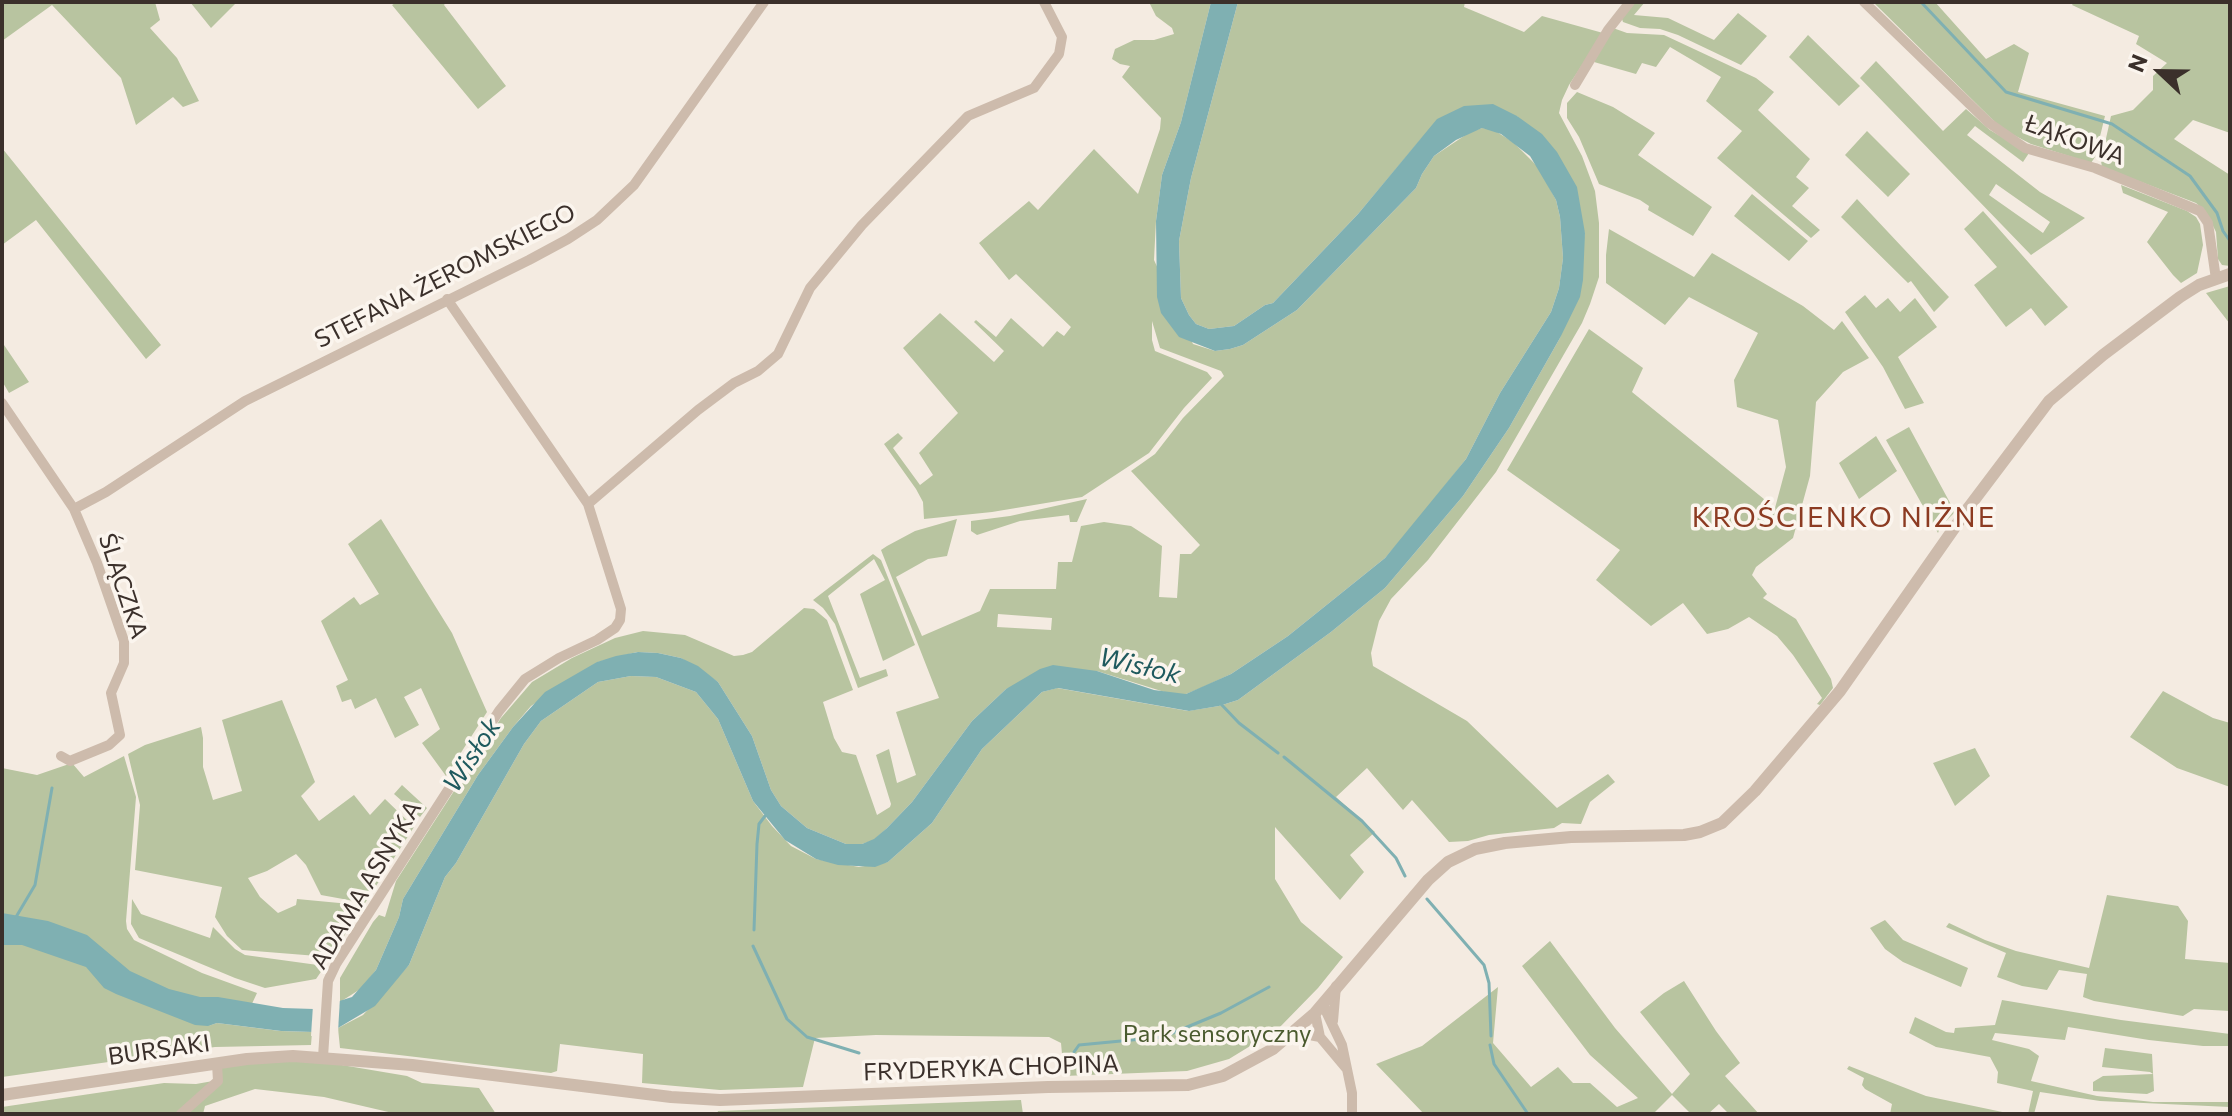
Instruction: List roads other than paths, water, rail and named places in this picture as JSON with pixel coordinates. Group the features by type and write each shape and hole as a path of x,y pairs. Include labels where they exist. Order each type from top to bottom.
{"street":[{"name":"STEFANA ŻEROMSKIEGO","path":"74,509 106,492 245,401 560,244 597,220 634,185 764,2"},
{"path":"588,504 698,410 734,383 758,371 778,354 810,288 862,225 968,116 1034,88 1059,54 1062,37 1044,2"},
{"path":"1575,85 1608,30 1630,2"},
{"name":"ŁĄKOWA","path":"1864,2 1989,123 2025,148 2095,168 2200,211 2208,223 2216,279"},
{"name":"FRYDERYKA CHOPINA","path":"324,1052 671,1097 720,1100 1048,1087 1188,1085 1223,1076 1273,1049 1319,1009 1428,880 1448,862 1475,849 1571,837 1684,835 1722,823 1755,791 1840,691 1969,507 2049,401 2103,355 2180,297 2230,274"},
{"name":"ADAMA ASNYKA","path":"324,1052 328,981 336,964 499,711 525,679 597,640 615,628 620,620 621,609 588,504 447,299"},
{"name":"ŚLĄCZKA","path":"2,403 74,509 97,563 125,650 124,663 111,693 120,735 109,745 70,761 61,756"},
{"path":"1336,986 1333,1023 1348,1070 1352,1114"},
{"path":"1319,1009 1333,1023"},
{"path":"1319,1009 1320,1037 1348,1070"},
{"path":"1289,1037 1304,1034 1320,1037"},
{"name":"BURSAKI","path":"2,1095 324,1052"},
{"path":"181,1114 218,1081 217,1064"}],"water":[{"path":"1211,2 1238,2 1191,178 1179,241 1181,298 1196,324 1209,329 1234,326 1273,303 1358,214 1437,119 1464,106 1493,104 1517,116 1542,134 1557,152 1577,187 1585,233 1583,280 1580,297 1560,338 1509,428 1463,496 1385,588 1331,632 1238,700 1219,706 1189,711 1058,688 1042,692 982,749 932,823 888,862 875,867 838,865 816,859 785,840 753,801 718,719 696,692 656,677 631,676 598,682 541,721 524,744 445,877 409,965 375,1006 338,1028 313,1032 217,1023 195,1025 104,988 86,967 22,945 2,945 2,913 48,921 87,935 130,971 169,989 200,997 314,1009 352,997 376,970 399,917 403,899 478,775 513,727 545,692 597,662 616,656 638,652 658,653 698,666 718,682 752,736 771,790 781,806 807,828 846,844 862,844 874,839 912,802 972,721 1006,689 1040,669 1053,665 1097,671 1154,690 1186,694 1231,674 1288,636 1385,558 1466,459 1500,393 1551,312 1559,288 1563,258 1560,217 1556,200 1530,156 1501,134 1482,128 1456,140 1434,156 1416,188 1297,310 1243,345 1230,349 1215,351 1179,337 1161,313 1157,297 1156,221 1162,175 1181,122"}],"waterway":[{"path":"1921,2 2006,92 2112,124 2190,176 2217,213 2230,241"},
{"path":"1220,703 1239,723 1278,753"},
{"path":"1284,757 1362,821 1396,858 1405,876"},
{"path":"16,917 35,885 52,788"},
{"path":"754,930 757,844 759,824 765,816"},
{"path":"1427,899 1484,965 1489,983 1491,1036"},
{"path":"753,946 787,1019 807,1037 859,1053"},
{"path":"1074,1052 1079,1045 1163,1037 1221,1013 1269,987"},
{"path":"1490,1045 1494,1064 1528,1114"}],"district":[{"name":"KROŚCIENKO NIŻNE","path":"1844,518"}],"water label":[{"name":"Wisłok","path":"1140,666"},
{"name":"Wisłok","path":"472,755"}],"park label":[{"name":"Park sensoryczny","path":"1217,1034"}]}
